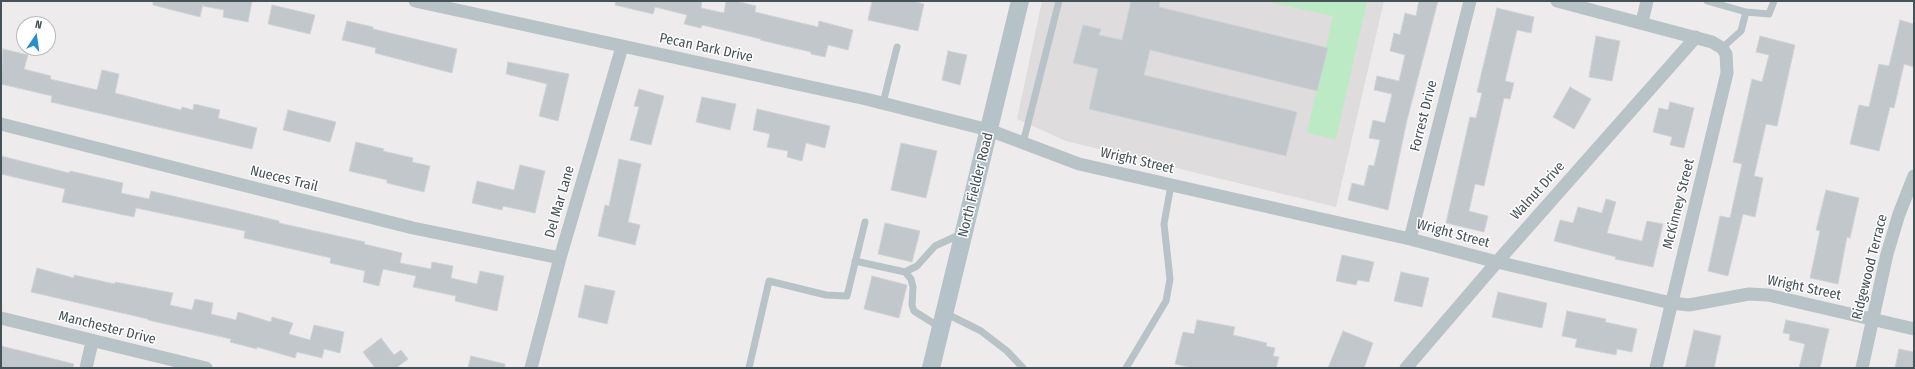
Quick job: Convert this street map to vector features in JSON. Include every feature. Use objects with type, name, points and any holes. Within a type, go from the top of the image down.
[{"type":"main road","name":"North Fielder Road","points":[[931,368],[1020,1]]},
{"type":"street","name":"Pecan Park Drive","points":[[415,1],[883,103],[989,130]]},
{"type":"street","name":"Forrest Drive","points":[[1410,239],[1470,1]]},
{"type":"street","points":[[1557,1],[1696,37],[1712,42],[1722,48]]},
{"type":"street","points":[[1642,22],[1647,1]]},
{"type":"street","name":"Walnut Drive","points":[[1406,368],[1497,262],[1696,37]]},
{"type":"street","name":"Del Mar Lane","points":[[531,368],[560,258],[622,47]]},
{"type":"street","name":"McKinney Street","points":[[1656,368],[1727,73],[1726,54],[1722,48]]},
{"type":"street","name":"Nueces Trail","points":[[1,124],[413,228],[560,258]]},
{"type":"street","name":"Wright Street","points":[[989,130],[1079,164],[1410,239],[1497,262],[1671,302],[1689,305],[1749,294],[1768,295],[1914,329]]},
{"type":"street","name":"Ridgewood Terrace","points":[[1862,368],[1887,254],[1899,214],[1914,176]]},
{"type":"street","name":"Manchester Drive","points":[[1,318],[92,342],[206,368]]},
{"type":"street","points":[[86,368],[92,342]]},
{"type":"lane","points":[[1023,143],[1059,1]]},
{"type":"lane","points":[[1707,1],[1746,12],[1769,14],[1774,1]]},
{"type":"lane","points":[[1722,48],[1742,31],[1746,12]]},
{"type":"lane","points":[[883,103],[897,47]]},
{"type":"lane","points":[[1126,368],[1166,301],[1169,274],[1164,224],[1171,185]]},
{"type":"lane","points":[[749,368],[769,281],[826,295],[847,296],[865,222]]},
{"type":"lane","points":[[905,272],[917,266],[935,246],[964,232]]},
{"type":"lane","points":[[855,261],[905,272],[911,279],[913,287],[912,305],[914,311],[943,321],[981,331],[1007,351],[1022,368]]},
{"type":"shaded area","points":[[1042,1],[1384,1],[1336,207],[1066,141],[1017,119]]},
{"type":"green space","points":[[1265,1],[1367,1],[1336,139],[1307,133],[1333,16]]},
{"type":"building","points":[[153,1],[252,1],[248,22],[223,17],[224,10],[203,6],[203,4],[200,17],[153,5]]},
{"type":"building","points":[[616,1],[702,1],[701,8],[724,13],[726,1],[736,1],[756,6],[755,12],[818,27],[819,21],[853,30],[848,50],[828,45],[825,57],[811,54],[811,52],[702,25],[701,28],[684,24],[687,15],[655,7],[653,14],[615,5]]},
{"type":"building","points":[[872,1],[913,1],[924,4],[918,31],[868,20]]},
{"type":"building","points":[[1131,1],[1160,1],[1159,7],[1328,48],[1317,91],[1150,50],[1144,75],[1297,112],[1286,156],[1089,109],[1098,69],[1073,63],[1083,25],[1101,29],[1099,35],[1122,40]]},
{"type":"building","points":[[1419,1],[1438,1],[1407,120],[1388,210],[1348,200],[1352,183],[1364,186],[1369,165],[1374,166],[1380,140],[1369,138],[1373,120],[1385,123],[1392,94],[1374,90],[1377,76],[1399,81],[1405,55],[1390,51],[1394,33],[1400,35],[1405,13],[1416,16]]},
{"type":"building","points":[[272,5],[315,15],[310,34],[268,24]]},
{"type":"building","points":[[1497,8],[1534,17],[1531,33],[1517,30],[1505,81],[1514,83],[1510,99],[1504,98],[1484,186],[1475,184],[1469,211],[1488,216],[1484,232],[1446,223],[1470,117],[1476,118],[1482,93],[1477,92]]},
{"type":"building","points":[[1900,20],[1914,24],[1914,67],[1904,64],[1894,108],[1890,107],[1879,151],[1850,144],[1859,105],[1869,107],[1879,64],[1889,66]]},
{"type":"building","points":[[347,21],[373,27],[373,29],[457,49],[452,73],[375,53],[376,48],[342,40]]},
{"type":"building","points":[[1596,36],[1620,41],[1612,81],[1589,77]]},
{"type":"building","points":[[1760,36],[1795,45],[1777,126],[1766,124],[1754,176],[1763,178],[1755,217],[1743,214],[1728,276],[1708,271],[1720,216],[1730,218],[1742,164],[1733,162],[1752,79],[1762,82],[1769,55],[1756,52]]},
{"type":"building","points":[[3,49],[16,52],[16,56],[28,56],[24,69],[51,76],[50,79],[97,90],[102,70],[119,74],[115,93],[181,110],[182,107],[193,110],[194,104],[220,110],[218,118],[257,128],[252,149],[51,102],[52,96],[1,84]]},
{"type":"building","points":[[948,51],[967,55],[960,85],[942,80]]},
{"type":"building","points":[[508,62],[569,74],[558,121],[539,116],[547,84],[506,74]]},
{"type":"building","points":[[1570,87],[1591,99],[1574,129],[1553,117]]},
{"type":"building","points":[[639,89],[664,96],[651,145],[630,140],[639,107],[634,106]]},
{"type":"building","points":[[702,97],[736,104],[730,130],[696,122]]},
{"type":"building","points":[[1670,102],[1694,108],[1684,148],[1670,145],[1672,137],[1653,132],[1659,108],[1668,110]]},
{"type":"building","points":[[757,109],[830,126],[825,148],[806,143],[802,161],[787,157],[788,151],[767,147],[770,134],[753,130]]},
{"type":"building","points":[[288,110],[336,122],[330,142],[283,130]]},
{"type":"building","points":[[356,142],[384,149],[383,151],[413,158],[412,162],[430,166],[424,192],[387,183],[387,180],[349,171]]},
{"type":"building","points":[[901,143],[937,151],[926,198],[891,190]]},
{"type":"building","points":[[1,156],[69,173],[70,171],[123,183],[121,193],[149,199],[151,191],[279,221],[279,223],[365,242],[364,244],[402,253],[400,263],[431,269],[432,262],[453,266],[451,278],[477,284],[480,271],[504,276],[497,311],[455,301],[456,296],[413,287],[416,276],[383,269],[379,286],[363,282],[365,271],[330,263],[331,258],[244,238],[245,231],[136,208],[134,217],[62,202],[65,189],[1,174]]},
{"type":"building","points":[[619,159],[641,164],[628,222],[640,225],[635,245],[598,236],[605,205],[609,206]]},
{"type":"building","points":[[520,165],[545,171],[535,213],[503,206],[502,210],[472,203],[477,181],[514,190]]},
{"type":"building","points":[[1826,190],[1859,198],[1850,238],[1847,237],[1838,284],[1810,278],[1820,231],[1816,230]]},
{"type":"building","points":[[1606,199],[1616,202],[1607,233],[1642,241],[1647,221],[1663,224],[1653,267],[1615,259],[1616,257],[1554,241],[1560,220],[1573,223],[1578,207],[1602,213]]},
{"type":"building","points":[[885,223],[920,231],[912,262],[878,254]]},
{"type":"building","points":[[1342,255],[1374,262],[1369,282],[1358,280],[1356,285],[1336,281]]},
{"type":"building","points":[[37,268],[74,278],[74,275],[115,284],[115,282],[173,293],[170,305],[192,310],[195,299],[213,303],[211,314],[236,320],[238,312],[271,322],[272,317],[293,323],[289,334],[310,340],[314,325],[344,332],[340,353],[324,349],[322,358],[297,352],[295,358],[257,347],[257,349],[230,342],[231,339],[31,292]]},
{"type":"building","points":[[1401,272],[1429,278],[1422,307],[1394,301]]},
{"type":"building","points":[[872,276],[907,285],[899,318],[864,309]]},
{"type":"building","points":[[585,285],[615,291],[607,324],[578,317]]},
{"type":"building","points":[[1498,292],[1547,303],[1542,328],[1492,317]]},
{"type":"building","points":[[1567,311],[1606,319],[1605,322],[1637,329],[1632,352],[1617,349],[1616,355],[1575,347],[1577,339],[1562,336]]},
{"type":"building","points":[[1197,320],[1235,327],[1233,335],[1267,343],[1266,346],[1275,348],[1273,356],[1279,357],[1276,368],[1192,368],[1175,364],[1183,332],[1194,334]]},
{"type":"building","points":[[1786,320],[1829,329],[1820,368],[1799,368],[1805,344],[1789,340],[1790,334],[1783,333]]},
{"type":"building","points":[[1694,330],[1721,336],[1714,368],[1685,368]]},
{"type":"building","points":[[1343,331],[1373,343],[1364,368],[1328,368]]},
{"type":"building","points":[[381,338],[394,355],[401,350],[408,359],[396,368],[375,368],[363,352]]},
{"type":"building","points":[[1,346],[74,364],[73,368],[1,368]]},
{"type":"building","points":[[1899,349],[1914,352],[1914,368],[1895,368]]},
{"type":"building","points":[[471,356],[505,364],[505,368],[468,368]]}]
